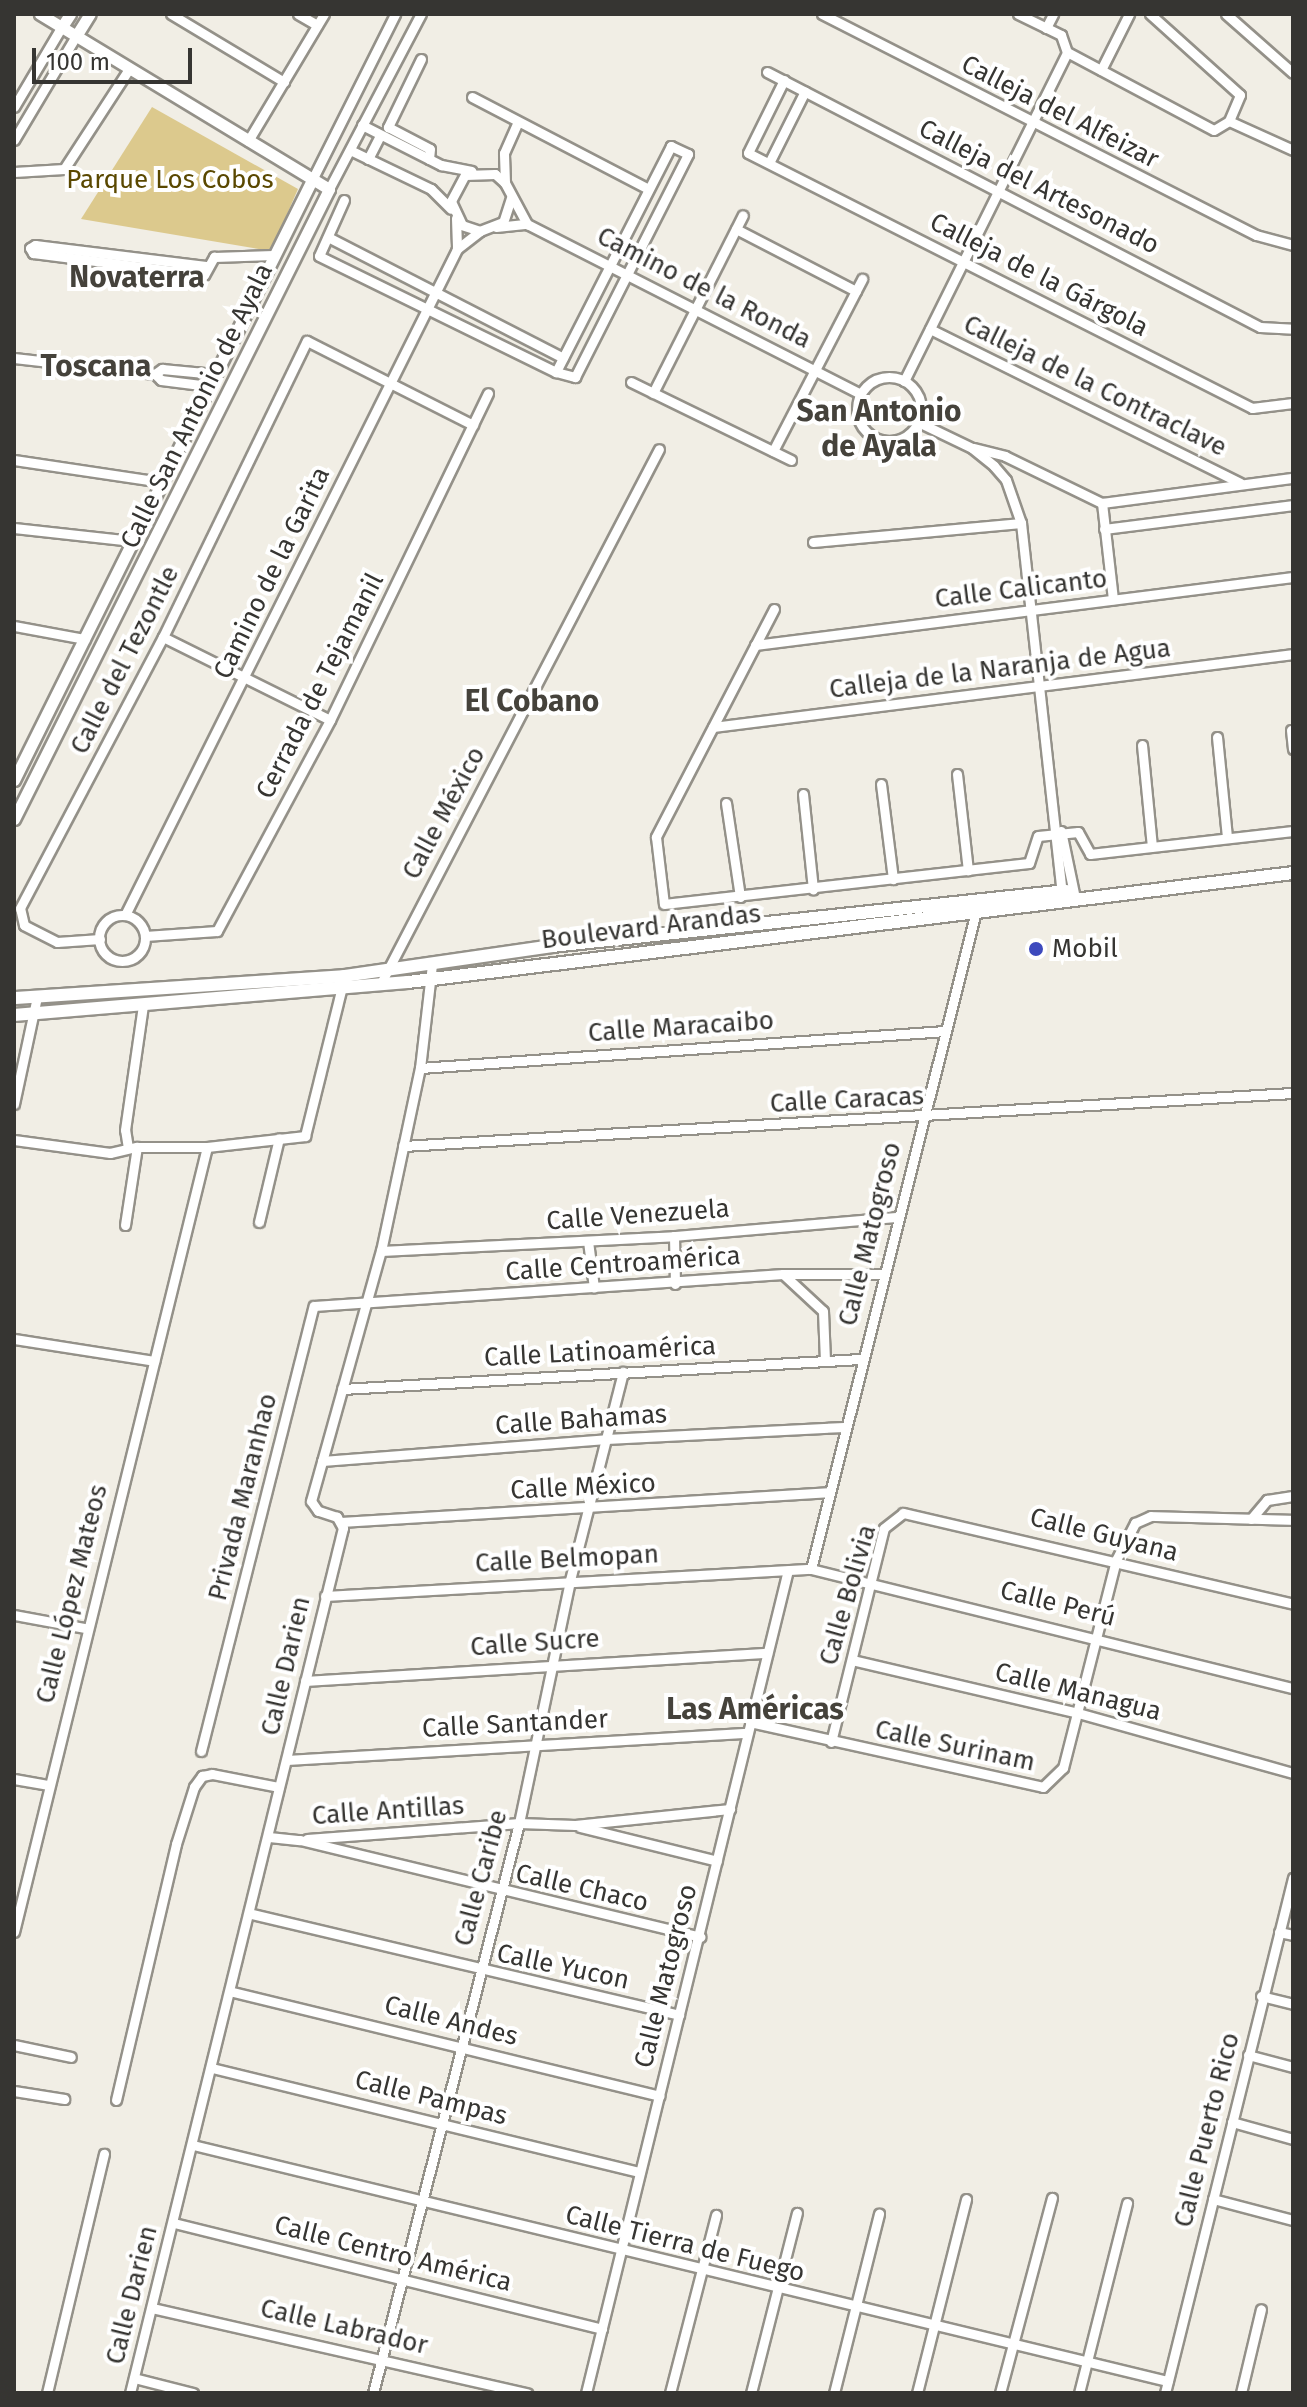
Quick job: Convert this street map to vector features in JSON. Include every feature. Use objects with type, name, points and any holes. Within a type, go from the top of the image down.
[{"type":"main road","name":"Boulevard Arandas","points":[[14,1015],[143,1005],[343,982],[387,971],[432,972],[562,960],[976,911],[1068,895],[1293,866]]},
{"type":"main road","name":"Boulevard Arandas","points":[[14,998],[343,982],[380,985],[552,946],[1293,873]]},
{"type":"street","points":[[40,14],[329,189]]},
{"type":"street","points":[[14,107],[70,14]]},
{"type":"street","points":[[14,140],[90,14]]},
{"type":"street","points":[[171,14],[284,82]]},
{"type":"street","points":[[298,14],[317,25]]},
{"type":"street","points":[[248,141],[324,14]]},
{"type":"street","points":[[14,780],[395,14]]},
{"type":"street","name":"Calle San Antonio de Ayala","points":[[14,819],[329,189],[420,14]]},
{"type":"street","points":[[1018,14],[1061,35],[1067,52],[1214,130],[1229,121],[1240,95],[1150,14]]},
{"type":"street","points":[[1046,28],[1053,14]]},
{"type":"street","points":[[1101,70],[1129,14]]},
{"type":"street","points":[[1226,14],[1293,73]]},
{"type":"street","name":"Calleja del Alfeizar","points":[[826,15],[1032,123],[1280,244],[1293,245]]},
{"type":"street","points":[[904,381],[1067,52]]},
{"type":"street","points":[[421,59],[388,127],[430,149],[429,159]]},
{"type":"street","points":[[14,172],[64,169],[129,69]]},
{"type":"street","name":"Calleja del Artesonado","points":[[767,72],[1260,327],[1293,329]]},
{"type":"street","name":"Calleja de la Gárgola","points":[[784,80],[748,153],[1252,408],[1293,403]]},
{"type":"street","points":[[769,163],[805,91]]},
{"type":"street","points":[[472,97],[649,189]]},
{"type":"street","points":[[1229,121],[1293,150]]},
{"type":"street","points":[[350,150],[431,189],[454,215],[480,231],[527,224],[505,183],[504,153],[518,122]]},
{"type":"street","points":[[362,125],[429,159],[478,171],[505,183]]},
{"type":"street","points":[[368,159],[380,135]]},
{"type":"street","points":[[344,200],[319,256],[556,372],[575,377],[688,154],[671,146],[556,372]]},
{"type":"street","points":[[454,215],[458,182],[504,153]]},
{"type":"street","points":[[496,227],[508,215],[511,198]]},
{"type":"street","name":"Camino de la Garita","points":[[454,215],[457,249]]},
{"type":"street","points":[[653,393],[743,215]]},
{"type":"street","name":"Camino de la Ronda","points":[[527,224],[860,394]]},
{"type":"street","points":[[736,229],[856,291]]},
{"type":"street","name":"Camino de la Garita","points":[[125,915],[246,678],[457,249],[480,231]]},
{"type":"street","points":[[328,237],[563,358]]},
{"type":"street","points":[[103,258],[35,245],[30,248],[33,253],[152,264],[204,275],[206,266],[214,257],[273,255]]},
{"type":"street","points":[[773,451],[862,279]]},
{"type":"street","name":"Calleja de la Contraclave","points":[[930,329],[1240,483]]},
{"type":"street","name":"Calle del Tezontle","points":[[100,939],[57,942],[24,925],[20,908],[163,637],[307,341],[391,383]]},
{"type":"street","points":[[227,349],[244,359]]},
{"type":"street","points":[[14,358],[155,374],[161,380],[209,386]]},
{"type":"street","points":[[155,374],[162,369],[215,374]]},
{"type":"street","points":[[880,379],[904,381],[921,407],[918,422],[900,440],[875,439],[858,420],[860,394],[880,379]]},
{"type":"street","points":[[631,382],[791,460]]},
{"type":"street","points":[[391,383],[473,425]]},
{"type":"street","name":"Cerrada de Tejamanil","points":[[145,936],[217,931],[330,720],[488,393]]},
{"type":"street","points":[[918,422],[972,448],[1005,456],[1102,503],[1293,478]]},
{"type":"street","points":[[972,448],[1006,480],[1021,523],[1055,821],[1068,895]]},
{"type":"street","name":"Calle México","points":[[380,985],[659,449]]},
{"type":"street","points":[[14,460],[162,482]]},
{"type":"street","points":[[1102,503],[1113,599]]},
{"type":"street","points":[[1104,529],[1293,505]]},
{"type":"street","points":[[813,542],[1021,523]]},
{"type":"street","points":[[14,528],[132,541]]},
{"type":"street","name":"Calle Calicanto","points":[[755,645],[1293,577]]},
{"type":"street","points":[[111,584],[128,593]]},
{"type":"street","points":[[774,609],[656,837],[664,904],[1029,863],[1035,839],[1058,834],[1081,835],[1084,850],[1090,854],[1293,831]]},
{"type":"street","points":[[14,626],[85,639]]},
{"type":"street","points":[[163,637],[330,720]]},
{"type":"street","name":"Calleja de la Naranja de Agua","points":[[713,727],[1293,654]]},
{"type":"street","points":[[65,678],[80,687]]},
{"type":"street","points":[[1291,730],[1293,749]]},
{"type":"street","points":[[1217,737],[1227,838]]},
{"type":"street","points":[[1142,745],[1152,847]]},
{"type":"street","points":[[957,774],[968,870]]},
{"type":"street","points":[[881,784],[893,879]]},
{"type":"street","points":[[803,794],[813,889]]},
{"type":"street","points":[[726,803],[740,897]]},
{"type":"street","name":"Calle Matogroso","points":[[811,1569],[827,1492],[976,911]]},
{"type":"street","points":[[125,915],[140,923],[145,936],[140,953],[127,961],[105,954],[100,939],[107,921],[125,915]]},
{"type":"street","points":[[552,946],[562,960]]},
{"type":"street","points":[[341,1522],[318,1511],[311,1501],[381,1251],[420,1068],[432,972]]},
{"type":"street","points":[[14,1140],[110,1153],[133,1147],[207,1147],[307,1135],[343,982]]},
{"type":"street","points":[[14,1104],[37,997]]},
{"type":"street","points":[[125,1225],[133,1147],[125,1130],[143,1005]]},
{"type":"street","name":"Calle Maracaibo","points":[[420,1068],[945,1031]]},
{"type":"street","name":"Calle Caracas","points":[[403,1146],[921,1119],[1293,1093]]},
{"type":"street","points":[[259,1222],[279,1138]]},
{"type":"street","name":"Calle López Mateos","points":[[14,1932],[85,1628],[207,1147]]},
{"type":"street","name":"Calle Venezuela","points":[[381,1251],[674,1236],[897,1217]]},
{"type":"street","points":[[674,1236],[675,1284]]},
{"type":"street","points":[[588,1241],[594,1288]]},
{"type":"street","points":[[783,1274],[823,1311],[825,1361]]},
{"type":"street","name":"Calle Centroamérica","points":[[367,1306],[783,1274],[883,1274]]},
{"type":"street","name":"Privada Maranhao","points":[[201,1751],[314,1306],[367,1306]]},
{"type":"street","points":[[14,1339],[154,1361]]},
{"type":"street","name":"Calle Latinoamérica","points":[[342,1389],[861,1359]]},
{"type":"street","name":"Calle Caribe","points":[[373,2393],[439,2122],[519,1823],[556,1663],[570,1580],[623,1372]]},
{"type":"street","name":"Calle Bahamas","points":[[322,1461],[606,1439],[844,1427]]},
{"type":"street","name":"Calle México","points":[[341,1522],[587,1510],[827,1492]]},
{"type":"street","points":[[1251,1519],[1267,1500],[1293,1496]]},
{"type":"street","name":"Calle Guyana","points":[[903,1513],[1116,1560],[1293,1604]]},
{"type":"street","name":"Calle Bolivia","points":[[831,1742],[884,1528],[903,1513]]},
{"type":"street","points":[[1078,1713],[1116,1560],[1142,1516],[1293,1520]]},
{"type":"street","name":"Calle Darien","points":[[130,2393],[252,1914],[341,1522]]},
{"type":"street","name":"Calle Belmopan","points":[[325,1596],[811,1569]]},
{"type":"street","name":"Calle Perú","points":[[811,1569],[870,1580],[1293,1688]]},
{"type":"street","name":"Calle Matogroso","points":[[586,2393],[788,1570]]},
{"type":"street","points":[[14,1615],[85,1628]]},
{"type":"street","name":"Calle Sucre","points":[[305,1681],[556,1663],[767,1653]]},
{"type":"street","name":"Calle Managua","points":[[852,1660],[1078,1713],[1293,1773]]},
{"type":"street","name":"Calle Surinam","points":[[750,1722],[1043,1787],[1055,1780],[1078,1713]]},
{"type":"street","name":"Calle Santander","points":[[287,1760],[747,1733]]},
{"type":"street","points":[[116,2100],[176,1844],[194,1787],[202,1776],[212,1774],[279,1787]]},
{"type":"street","points":[[14,1779],[47,1785]]},
{"type":"street","name":"Calle Antillas","points":[[300,1840],[519,1823],[575,1825],[730,1809]]},
{"type":"street","name":"Calle Antillas","points":[[575,1825],[717,1861]]},
{"type":"street","name":"Calle Chaco","points":[[269,1837],[300,1840],[499,1891],[700,1937]]},
{"type":"street","name":"Calle Puerto Rico","points":[[1165,2393],[1261,1996],[1293,1878]]},
{"type":"street","points":[[14,1888],[25,1890]]},
{"type":"street","name":"Calle Yucon","points":[[252,1914],[478,1972],[679,2015]]},
{"type":"street","points":[[1279,1932],[1293,1935]]},
{"type":"street","name":"Calle Andes","points":[[233,1992],[659,2096]]},
{"type":"street","points":[[1261,1996],[1293,2004]]},
{"type":"street","points":[[14,2045],[71,2057]]},
{"type":"street","points":[[1248,2055],[1293,2067]]},
{"type":"street","name":"Calle Pampas","points":[[212,2068],[638,2172]]},
{"type":"street","points":[[14,2091],[64,2099]]},
{"type":"street","points":[[1232,2122],[1293,2139]]},
{"type":"street","name":"Calle Tierra de Fuego","points":[[193,2145],[620,2252],[1168,2381]]},
{"type":"street","points":[[47,2393],[104,2154]]},
{"type":"street","points":[[1000,2393],[1052,2198]]},
{"type":"street","points":[[917,2393],[966,2199]]},
{"type":"street","points":[[1213,2199],[1293,2220]]},
{"type":"street","points":[[1079,2393],[1127,2203]]},
{"type":"street","points":[[751,2393],[797,2213]]},
{"type":"street","points":[[834,2393],[879,2214]]},
{"type":"street","points":[[670,2393],[716,2215]]},
{"type":"street","name":"Calle Centro América","points":[[174,2223],[602,2329]]},
{"type":"street","name":"Calle Labrador","points":[[152,2308],[382,2357],[527,2393]]},
{"type":"street","points":[[1241,2393],[1261,2309]]},
{"type":"street","points":[[134,2378],[193,2393]]},
{"type":"green space","name":"Parque Los Cobos","points":[[152,107],[298,189],[271,251],[81,219]]},
{"type":"place","name":"Mobil","points":[[1036,949]]},
{"type":"district","name":"Novaterra","points":[[137,277]]},
{"type":"district","name":"Toscana","points":[[96,366]]},
{"type":"district","name":"San Antonio de Ayala","points":[[879,428]]},
{"type":"district","name":"El Cobano","points":[[532,701]]},
{"type":"district","name":"Las Américas","points":[[755,1709]]}]
